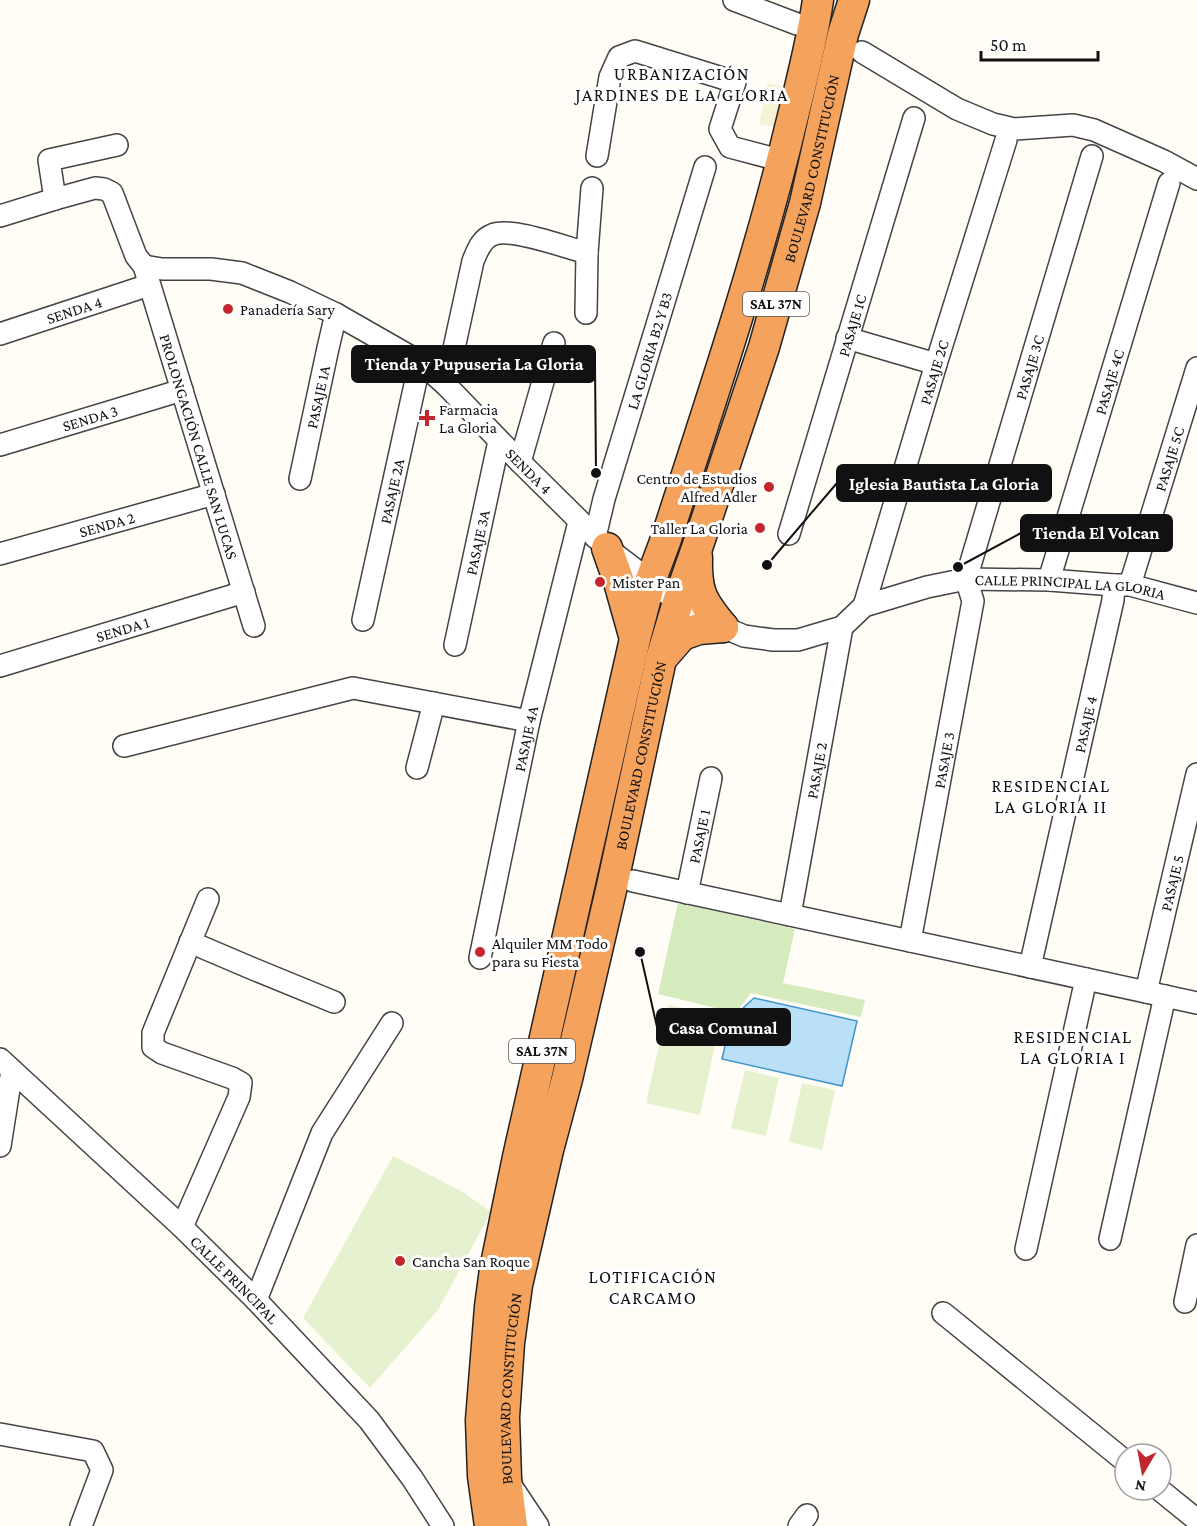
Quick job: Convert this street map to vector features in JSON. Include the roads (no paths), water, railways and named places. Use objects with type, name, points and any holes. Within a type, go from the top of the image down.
[{"type":"highway","name":"BOULEVARD CONSTITUCIÓN","points":[[490,1526],[483,1476],[481,1420],[495,1269],[520,1145],[635,639],[650,582],[755,262],[783,161],[813,33],[818,0]]},
{"type":"highway","name":"BOULEVARD CONSTITUCIÓN","points":[[512,1526],[504,1417],[510,1332],[517,1285],[612,886],[661,659],[764,347],[802,214],[843,34],[854,0]]},
{"type":"highway","points":[[606,546],[632,556],[651,551],[666,539]]},
{"type":"highway","points":[[606,546],[620,582],[635,639]]},
{"type":"highway","points":[[698,548],[696,579],[708,610],[723,627]]},
{"type":"highway","points":[[661,659],[682,635],[699,629],[723,627]]},
{"type":"street","points":[[734,0],[797,24]]},
{"type":"street","points":[[597,156],[610,77],[619,57],[635,51],[735,82],[720,129],[729,147],[783,161]]},
{"type":"street","points":[[862,52],[957,109],[993,124],[1014,129],[1073,125],[1094,130],[1164,161],[1197,179]]},
{"type":"street","name":"PASAJE 1C","points":[[789,534],[914,118]]},
{"type":"street","name":"PASAJE 2C","points":[[864,606],[1006,140]]},
{"type":"street","points":[[55,199],[49,160],[117,145]]},
{"type":"street","name":"PASAJE 3C","points":[[966,579],[1092,156]]},
{"type":"street","name":"LA GLORIA B2 Y B3","points":[[606,546],[604,499],[705,167]]},
{"type":"street","name":"PASAJE 4C","points":[[1049,580],[1169,183]]},
{"type":"street","name":"PROLONGACIÓN CALLE SAN LUCAS","points":[[0,216],[95,188],[112,193],[136,256],[147,276],[254,626]]},
{"type":"street","points":[[586,313],[587,253],[592,188]]},
{"type":"street","points":[[446,385],[473,261],[481,244],[491,235],[505,232],[587,253]]},
{"type":"street","name":"SENDA 4","points":[[0,334],[162,269],[211,269],[242,273],[336,314],[420,362],[446,385],[579,522],[650,582],[678,602]]},
{"type":"street","name":"PASAJE 1A","points":[[300,479],[336,314]]},
{"type":"street","points":[[847,338],[936,364]]},
{"type":"street","points":[[520,462],[554,343]]},
{"type":"street","name":"PASAJE 2A","points":[[363,620],[420,362]]},
{"type":"street","name":"PASAJE 5C","points":[[1122,585],[1197,368]]},
{"type":"street","name":"SENDA 3","points":[[0,445],[182,390]]},
{"type":"street","name":"PASAJE 3A","points":[[455,645],[500,441]]},
{"type":"street","name":"SENDA 2","points":[[0,555],[214,494]]},
{"type":"street","name":"PASAJE 4A","points":[[480,958],[529,722],[579,522]]},
{"type":"street","name":"CALLE PRINCIPAL LA GLORIA","points":[[678,602],[744,636],[773,640],[798,640],[842,627],[864,606],[927,587],[966,579],[1049,580],[1122,585],[1197,603]]},
{"type":"street","name":"PASAJE 3","points":[[910,941],[973,601],[966,579]]},
{"type":"street","name":"PASAJE 4","points":[[1030,967],[1110,611],[1122,585]]},
{"type":"street","name":"SENDA 1","points":[[0,666],[244,592]]},
{"type":"street","name":"PASAJE 2","points":[[790,915],[842,627]]},
{"type":"street","points":[[124,746],[353,688],[529,722]]},
{"type":"street","points":[[417,768],[434,703]]},
{"type":"street","name":"PASAJE 5","points":[[1110,1239],[1197,774]]},
{"type":"street","name":"PASAJE 1","points":[[687,893],[711,778]]},
{"type":"street","points":[[633,881],[1197,1003]]},
{"type":"street","points":[[182,1227],[239,1097],[241,1083],[162,1053],[153,1047],[153,1033],[208,900]]},
{"type":"street","points":[[190,942],[334,1002]]},
{"type":"street","points":[[1026,1249],[1086,979]]},
{"type":"street","points":[[256,1300],[322,1133],[392,1023]]},
{"type":"street","points":[[0,1146],[6,1064]]},
{"type":"street","name":"CALLE PRINCIPAL","points":[[6,1064],[182,1227],[256,1300],[369,1420],[412,1478],[443,1526]]},
{"type":"street","points":[[1185,1302],[1197,1245]]},
{"type":"street","points":[[943,1313],[1113,1451]]},
{"type":"street","points":[[0,1434],[93,1452],[102,1470],[81,1526]]},
{"type":"street","points":[[507,1479],[538,1526]]},
{"type":"street","points":[[1173,1501],[1197,1520]]},
{"type":"water","points":[[754,998],[857,1021],[842,1086],[722,1059],[731,1019]]},
{"type":"place","name":"Panadería Sary","points":[[228,309]]},
{"type":"place","name":"Farmacia La Gloria","points":[[427,418]]},
{"type":"place","name":"Tienda y Pupuseria La Gloria","points":[[596,473]]},
{"type":"place","name":"Centro de Estudios Alfred Adler","points":[[769,487]]},
{"type":"place","name":"Taller La Gloria","points":[[760,528]]},
{"type":"place","name":"Iglesia Bautista La Gloria","points":[[767,565]]},
{"type":"place","name":"Tienda El Volcan","points":[[958,567]]},
{"type":"place","name":"Mister Pan","points":[[600,582]]},
{"type":"place","name":"Alquiler MM Todo para su Fiesta","points":[[480,952]]},
{"type":"place","name":"Casa Comunal","points":[[640,952]]},
{"type":"place","name":"Cancha San Roque","points":[[400,1261]]},
{"type":"district","name":"URBANIZACIÓN JARDINES DE LA GLORIA","points":[[682,84]]},
{"type":"district","name":"RESIDENCIAL LA GLORIA II","points":[[1051,796]]},
{"type":"district","name":"RESIDENCIAL LA GLORIA I","points":[[1073,1047]]},
{"type":"district","name":"LOTIFICACIÓN CARCAMO","points":[[653,1287]]}]
